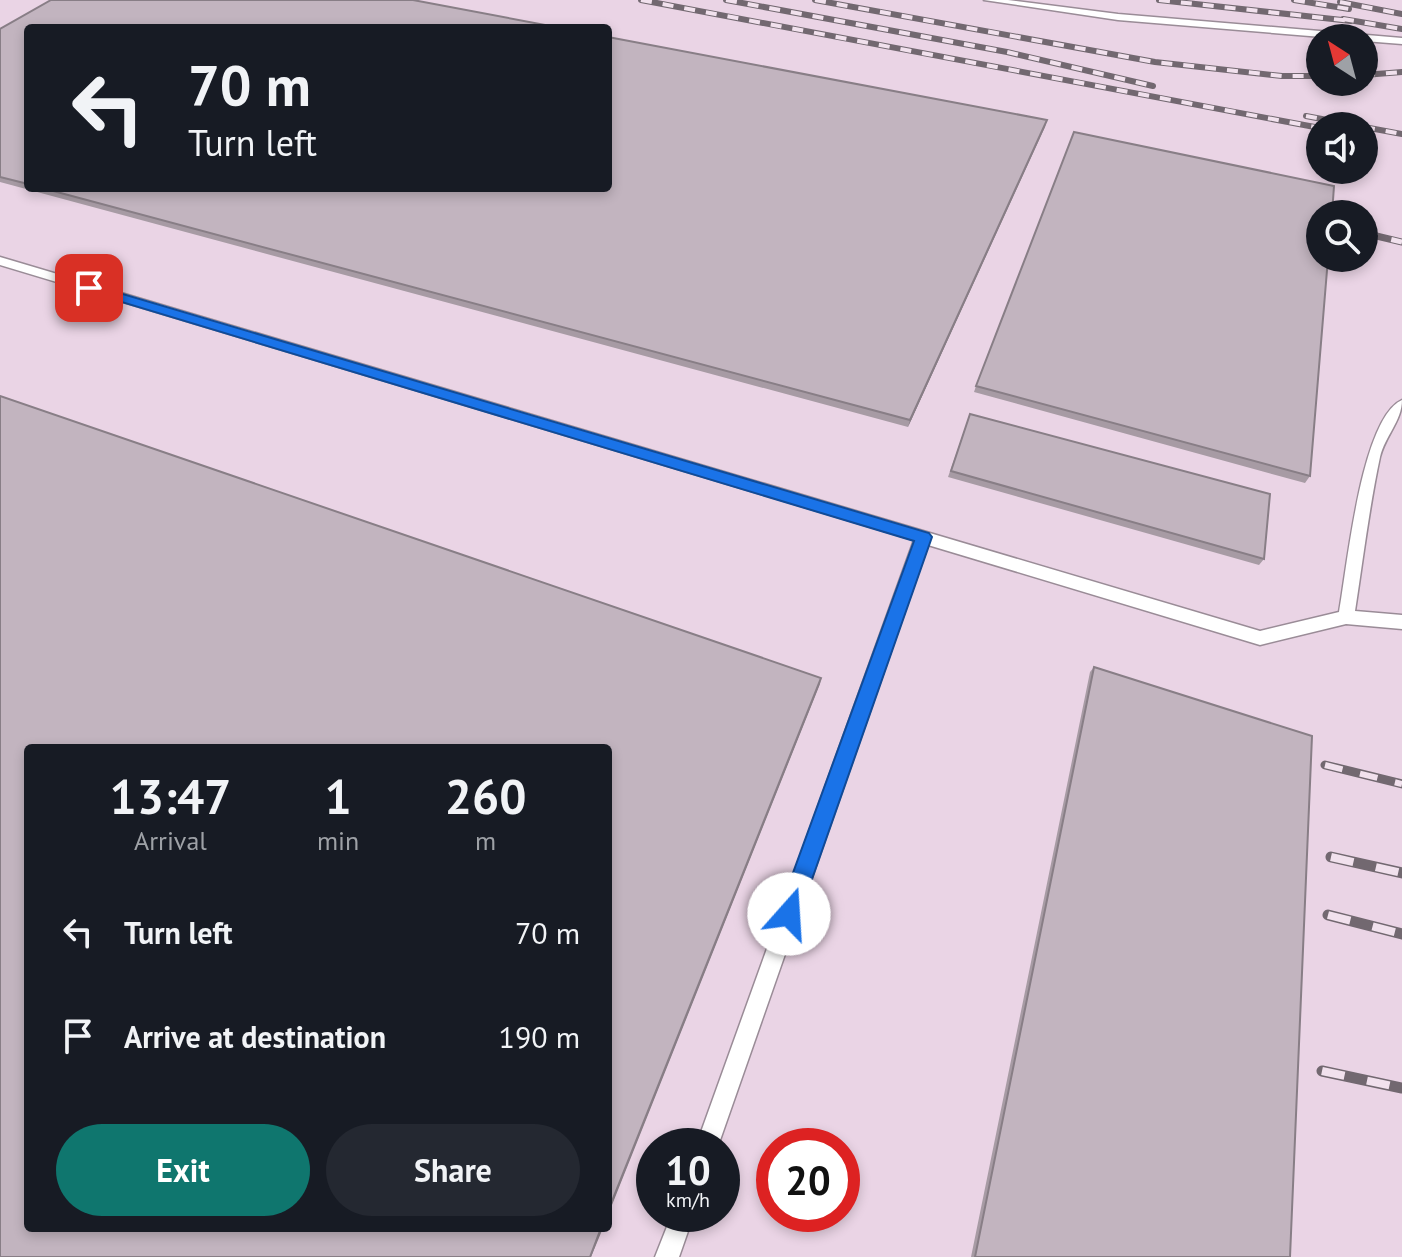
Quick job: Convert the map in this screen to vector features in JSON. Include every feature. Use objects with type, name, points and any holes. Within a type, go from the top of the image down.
[{"type":"lane","points":[[988,0],[1118,17],[1402,41]]},
{"type":"lane","points":[[0,261],[1260,638],[1346,617],[1402,622]]},
{"type":"lane","points":[[1346,617],[1374,454],[1387,423],[1402,405]]},
{"type":"lane","points":[[713,1128],[923,537]]},
{"type":"lane","points":[[667,1257],[676,1232]]},
{"type":"shaded area","points":[[0,0],[1402,0],[1402,1257],[0,1257]]},
{"type":"building","points":[[51,0],[413,0],[540,24],[24,24],[24,183],[0,177],[0,29]]},
{"type":"building","points":[[612,38],[1047,120],[910,420],[57,192],[612,192]]},
{"type":"building","points":[[1074,132],[1306,180],[1306,184],[1334,186],[1333,200],[1306,200],[1306,272],[1327,272],[1310,476],[976,386]]},
{"type":"building","points":[[0,396],[821,678],[641,1128],[636,1128],[636,1141],[612,1201],[612,744],[24,744],[24,1232],[599,1232],[590,1257],[0,1257]]},
{"type":"building","points":[[970,414],[1270,494],[1264,559],[951,471]]},
{"type":"building","points":[[1094,667],[1312,736],[1290,1257],[975,1257]]},
{"type":"railway","points":[[641,0],[1306,125]]},
{"type":"railway","points":[[726,0],[1007,52],[1153,86]]},
{"type":"railway","points":[[815,0],[1155,62],[1306,76]]},
{"type":"railway","points":[[1159,0],[1351,21]]},
{"type":"railway","points":[[1294,0],[1349,9]]},
{"type":"railway","points":[[1340,2],[1402,14]]},
{"type":"railway","points":[[1343,19],[1402,29]]},
{"type":"railway","points":[[1378,74],[1402,72]]},
{"type":"railway","points":[[1378,130],[1402,134]]},
{"type":"railway","points":[[1378,236],[1402,242]]},
{"type":"railway","points":[[1325,765],[1402,784]]},
{"type":"railway","points":[[1331,857],[1402,873]]},
{"type":"railway","points":[[1328,915],[1402,934]]},
{"type":"railway","points":[[1322,1071],[1402,1088]]},
{"type":"route","points":[[89,288],[923,537],[789,914]]}]
